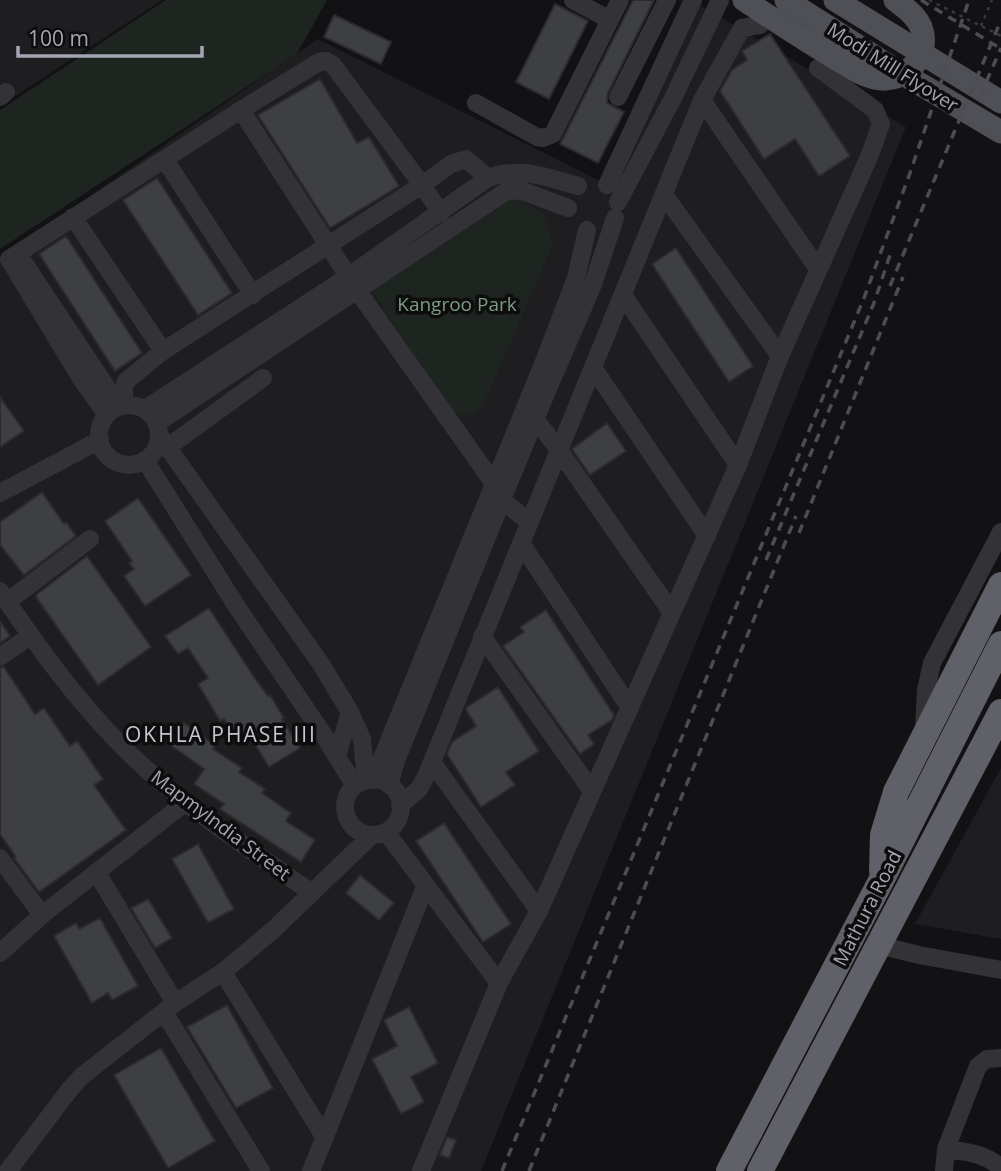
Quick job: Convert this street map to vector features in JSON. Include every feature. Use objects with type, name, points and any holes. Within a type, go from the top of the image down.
[{"type":"highway","points":[[883,879],[883,835],[896,792],[1001,585]]},
{"type":"highway","name":"Mathura Road","points":[[729,1171],[883,879],[1001,644]]},
{"type":"highway","name":"Mathura Road","points":[[760,1171],[1001,712]]},
{"type":"main road","points":[[744,0],[809,43],[869,77],[884,80],[898,77],[911,69],[920,57],[923,42],[921,27],[914,14],[895,0]]},
{"type":"main road","name":"Modi Mill Flyover","points":[[786,0],[1001,132]]},
{"type":"main road","name":"Modi Mill Flyover","points":[[835,0],[1001,103]]},
{"type":"street","points":[[573,0],[610,20]]},
{"type":"street","points":[[476,103],[537,137],[553,134],[620,0]]},
{"type":"street","points":[[618,97],[667,0]]},
{"type":"street","points":[[617,210],[607,185],[693,0]]},
{"type":"street","points":[[499,983],[425,887],[379,833],[358,830],[348,819],[345,804],[347,796],[371,783],[395,722],[582,311],[617,210],[720,0]]},
{"type":"street","points":[[400,805],[424,782],[699,107],[742,28],[760,25]]},
{"type":"street","points":[[117,409],[82,380],[14,258],[73,217],[319,62],[326,61],[333,65],[440,213]]},
{"type":"street","points":[[421,1171],[499,983],[539,911],[738,465],[780,356],[869,157],[881,124],[875,110],[818,68]]},
{"type":"street","points":[[673,98],[699,107],[818,269]]},
{"type":"street","points":[[241,110],[353,283],[498,493],[529,522]]},
{"type":"street","points":[[488,178],[466,159],[451,164],[329,246],[163,351],[126,381],[117,409],[101,426],[100,440],[105,452],[119,463],[128,465],[145,460],[155,450],[157,429],[488,178],[512,172],[547,177],[578,186],[593,181],[607,185]]},
{"type":"street","points":[[165,160],[253,295]]},
{"type":"street","points":[[537,195],[547,177]]},
{"type":"street","points":[[578,186],[569,198],[568,208],[573,221],[587,230],[604,228],[617,210]]},
{"type":"street","points":[[353,283],[505,192],[520,190],[568,208]]},
{"type":"street","points":[[665,196],[780,356]]},
{"type":"street","points":[[73,217],[163,351]]},
{"type":"street","points":[[498,493],[576,278],[587,230]]},
{"type":"street","points":[[576,278],[592,287]]},
{"type":"street","points":[[623,295],[738,465]]},
{"type":"street","points":[[582,311],[612,324]]},
{"type":"street","points":[[594,369],[706,536]]},
{"type":"street","points":[[157,429],[262,378]]},
{"type":"street","points":[[117,409],[137,405],[157,429],[321,664],[350,712],[362,739],[371,783]]},
{"type":"street","points":[[535,419],[672,613]]},
{"type":"street","points":[[0,472],[5,490],[100,440]]},
{"type":"street","points":[[7,1162],[69,1088],[169,1007],[223,972],[379,833],[397,821],[400,805],[396,793],[371,783],[337,756],[237,607],[145,460]]},
{"type":"street","points":[[924,736],[926,690],[932,663],[1001,532]]},
{"type":"street","points":[[4,596],[90,539]]},
{"type":"street","points":[[521,543],[630,708]]},
{"type":"street","name":"MapmyIndia Street","points":[[4,596],[74,694],[118,742],[186,802],[312,893]]},
{"type":"street","points":[[0,657],[30,636]]},
{"type":"street","points":[[482,636],[592,792]]},
{"type":"street","points":[[337,756],[350,712]]},
{"type":"street","points":[[432,762],[539,911]]},
{"type":"street","points":[[0,953],[42,915],[186,802]]},
{"type":"street","points":[[0,858],[42,915]]},
{"type":"street","points":[[97,873],[261,1171]]},
{"type":"street","points":[[311,1171],[425,887]]},
{"type":"street","points":[[879,945],[1001,970]]},
{"type":"street","points":[[223,972],[326,1138]]},
{"type":"street","points":[[944,1171],[946,1149],[978,1066],[987,1059],[1001,1058]]},
{"type":"street","points":[[946,1149],[980,1154],[993,1160],[1001,1168]]},
{"type":"path","points":[[929,0],[1001,36]]},
{"type":"path","points":[[981,26],[992,0]]},
{"type":"shaded area","points":[[0,0],[162,0],[0,106]]},
{"type":"shaded area","points":[[691,0],[906,127],[481,1171],[0,1171],[0,258],[318,39],[602,182]]},
{"type":"shaded area","points":[[1001,768],[1001,939],[915,924]]},
{"type":"green space","points":[[166,0],[327,0],[297,54],[0,249],[0,110]]},
{"type":"green space","name":"Kangroo Park","points":[[517,197],[543,214],[553,244],[483,406],[468,416],[452,412],[373,293],[378,278],[499,200]]},
{"type":"building","points":[[633,0],[654,0],[608,93],[607,103],[624,112],[598,163],[560,144]]},
{"type":"building","points":[[555,4],[588,21],[549,99],[516,82]]},
{"type":"building","points":[[334,15],[391,42],[381,64],[324,37]]},
{"type":"building","points":[[770,34],[850,156],[819,176],[795,139],[764,159],[720,91],[732,70],[747,60],[742,51]]},
{"type":"building","points":[[320,79],[357,143],[369,137],[399,186],[330,228],[258,115]]},
{"type":"building","points":[[157,178],[232,293],[198,315],[123,200]]},
{"type":"building","points":[[66,236],[142,353],[115,371],[39,254]]},
{"type":"building","points":[[676,248],[753,366],[729,382],[652,264]]},
{"type":"building","points":[[0,397],[24,431],[0,447]]},
{"type":"building","points":[[607,423],[626,451],[590,475],[572,449]]},
{"type":"building","points":[[42,492],[64,524],[66,522],[76,536],[24,575],[0,545],[0,522]]},
{"type":"building","points":[[138,498],[191,575],[145,606],[124,576],[134,569],[129,563],[132,561],[105,521]]},
{"type":"building","points":[[87,556],[151,647],[98,685],[36,597]]},
{"type":"building","points":[[209,608],[254,677],[268,696],[270,695],[300,748],[269,767],[251,738],[240,744],[224,719],[220,721],[198,684],[208,678],[188,648],[178,654],[165,636]]},
{"type":"building","points":[[546,610],[614,715],[612,720],[588,735],[594,744],[580,754],[503,646],[524,632],[520,627]]},
{"type":"building","points":[[0,621],[10,636],[0,643]]},
{"type":"building","points":[[4,667],[35,714],[44,708],[70,746],[77,741],[103,779],[94,785],[126,830],[39,892],[0,834],[0,668]]},
{"type":"building","points":[[498,687],[539,751],[506,772],[515,785],[481,807],[447,754],[452,742],[476,726],[466,710],[467,707]]},
{"type":"building","points":[[184,723],[215,745],[213,749],[242,768],[239,772],[265,789],[262,793],[291,813],[286,821],[315,840],[301,862],[220,809],[224,804],[194,784],[204,769],[169,744]]},
{"type":"building","points":[[444,823],[511,924],[483,942],[416,841]]},
{"type":"building","points":[[198,844],[234,909],[208,923],[172,859]]},
{"type":"building","points":[[360,875],[394,903],[379,920],[346,893]]},
{"type":"building","points":[[148,899],[172,938],[155,948],[131,908]]},
{"type":"building","points":[[100,918],[138,986],[112,1000],[108,993],[92,1003],[54,936],[76,923],[79,929]]},
{"type":"building","points":[[227,1005],[273,1088],[236,1108],[187,1027]]},
{"type":"building","points":[[409,1007],[438,1063],[411,1077],[424,1102],[401,1114],[372,1059],[397,1046],[384,1020]]},
{"type":"building","points":[[161,1048],[215,1141],[168,1168],[114,1075]]},
{"type":"building","points":[[447,1137],[456,1140],[449,1158],[440,1155]]},
{"type":"railway","points":[[921,0],[998,47]]},
{"type":"railway","points":[[502,1171],[864,298],[969,0]]},
{"type":"railway","points":[[890,286],[1001,20]]},
{"type":"railway","points":[[980,96],[1001,48]]},
{"type":"railway","points":[[766,560],[874,303],[891,252]]},
{"type":"railway","points":[[799,533],[903,277]]},
{"type":"railway","points":[[529,1171],[796,516]]},
{"type":"district","name":"OKHLA PHASE III","points":[[221,735]]}]
